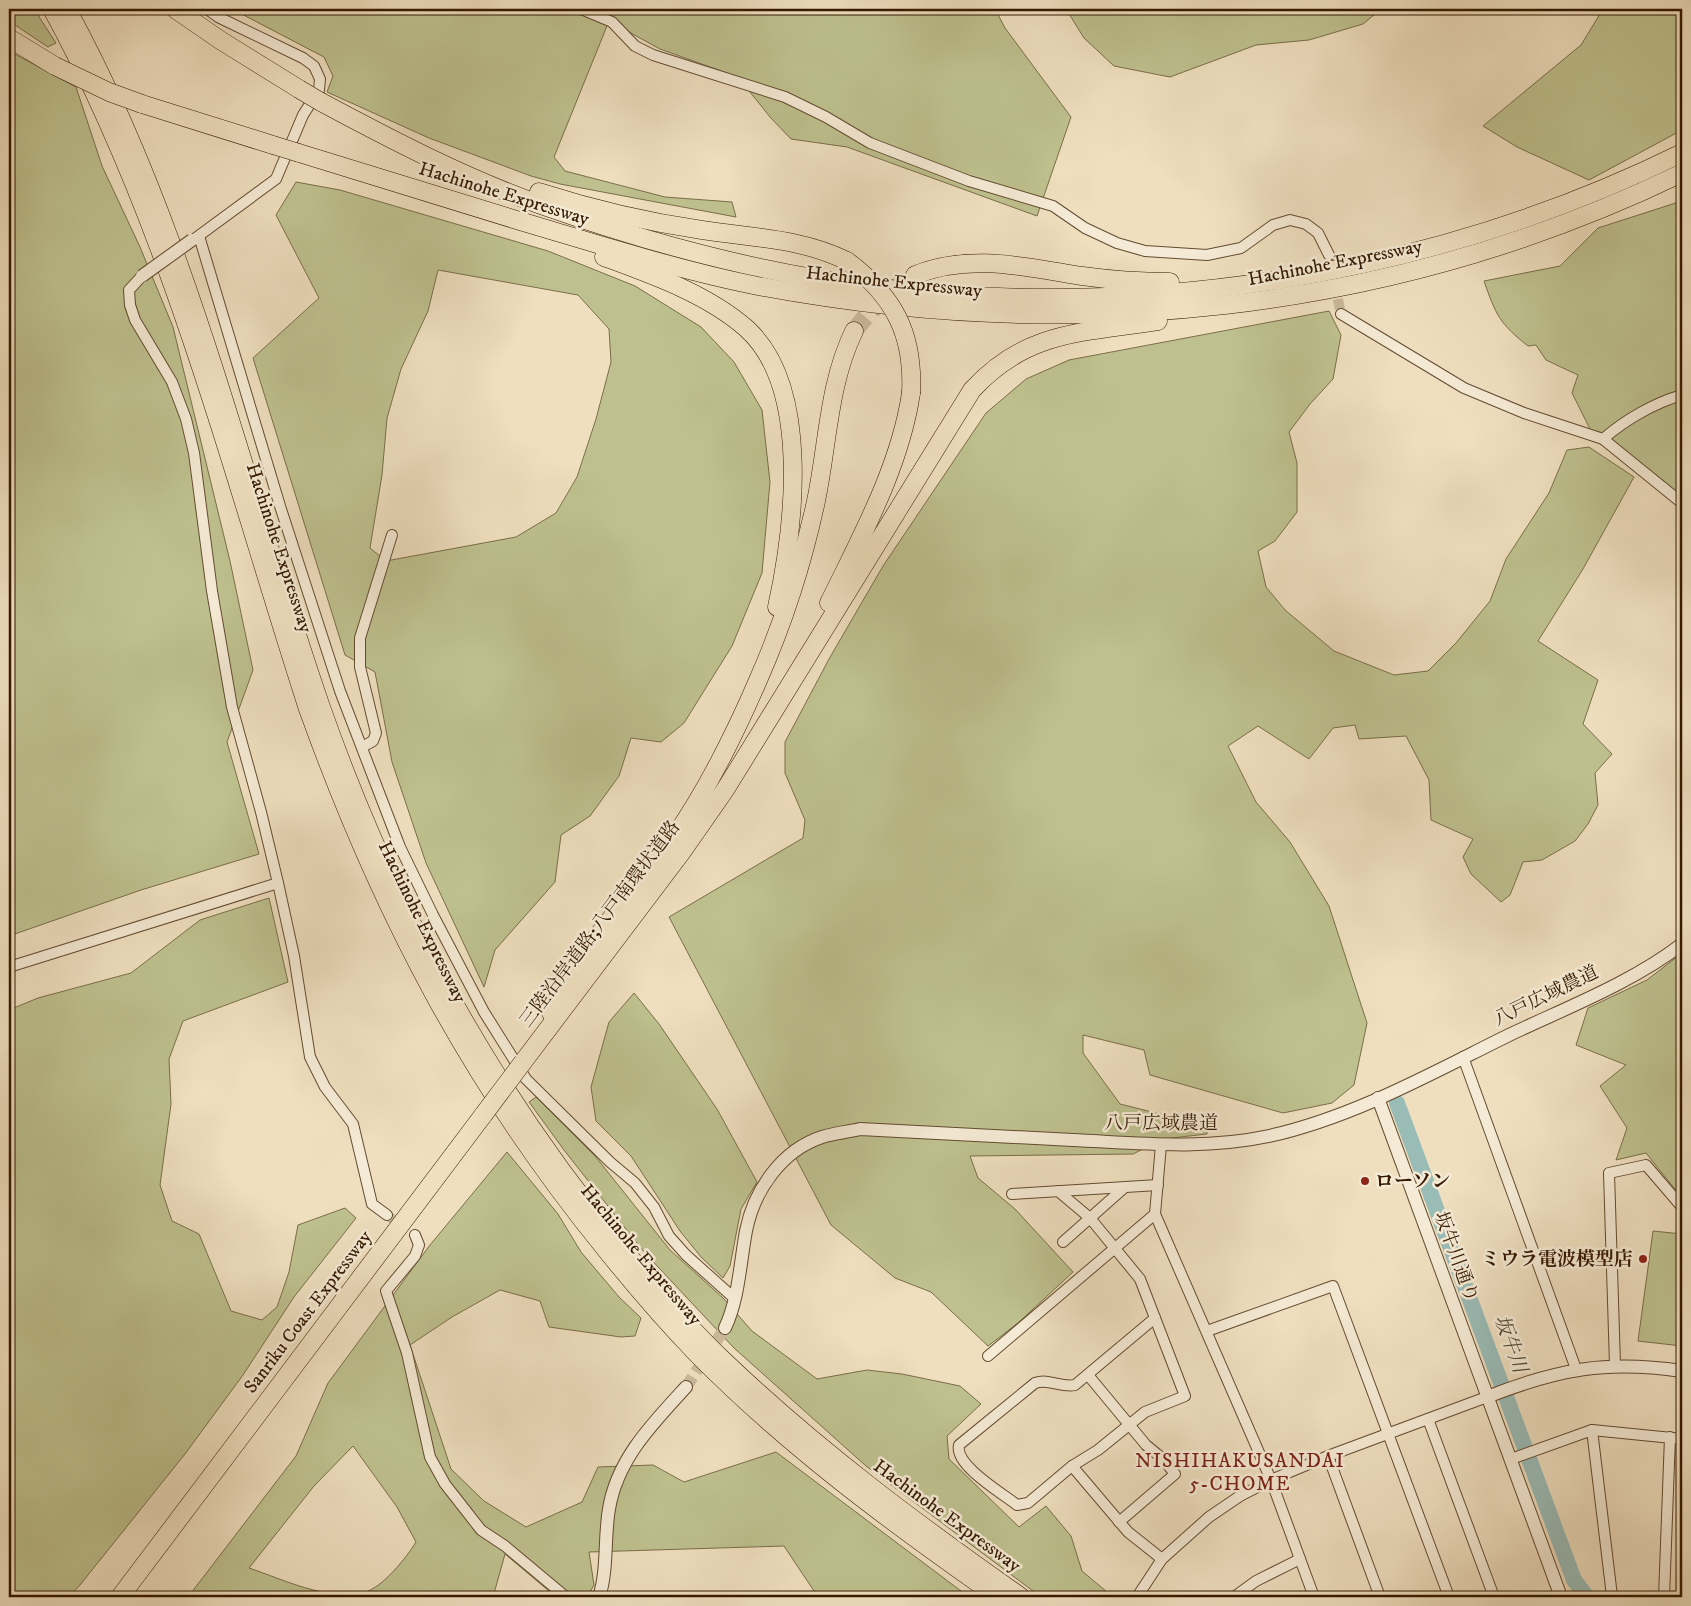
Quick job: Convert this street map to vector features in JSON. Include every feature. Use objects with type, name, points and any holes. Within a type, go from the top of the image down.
[{"type":"highway","name":"Hachinohe Expressway","points":[[52,9],[100,103],[168,274],[308,709],[332,776],[405,942],[444,1016],[500,1108],[575,1212],[641,1293],[697,1354],[761,1415],[820,1466],[906,1533],[998,1597]]},
{"type":"highway","name":"Hachinohe Expressway","points":[[67,9],[132,144],[181,271],[291,614],[343,766],[392,883],[455,1007],[512,1101],[592,1211],[658,1290],[719,1356],[776,1409],[840,1463],[924,1528],[1021,1597]]},
{"type":"highway","name":"Hachinohe Expressway","points":[[175,9],[220,40],[321,102],[448,166],[538,204],[643,239],[750,265],[857,285],[973,296],[1083,296],[1188,291],[1292,277],[1346,268],[1400,255],[1518,222],[1582,198],[1682,153]]},
{"type":"highway","name":"Hachinohe Expressway","points":[[9,38],[54,66],[109,92],[478,209],[652,260],[740,282],[850,301],[911,309],[999,314],[1113,314],[1221,306],[1301,296],[1408,272],[1521,239],[1623,200],[1682,173]]},
{"type":"highway","points":[[400,142],[512,184],[594,208],[674,226],[791,241],[813,246],[847,261],[880,291],[902,326],[911,356],[911,393],[902,437],[878,498],[817,626],[760,732]]},
{"type":"highway","points":[[478,209],[614,260],[687,291],[710,303],[747,329],[772,361],[786,398],[789,422],[792,481],[789,540],[784,572],[768,641],[744,710]]},
{"type":"highway","points":[[915,275],[949,264],[985,262],[1144,282],[1204,283],[1292,277]]},
{"type":"highway","points":[[760,732],[960,406],[976,385],[1000,362],[1017,352],[1051,339],[1217,312],[1301,296]]},
{"type":"highway","points":[[744,710],[773,645],[798,571],[816,500],[835,382],[841,361],[854,331]]},
{"type":"highway","name":"三陸沿岸道路;八戸南環状道路","points":[[527,1057],[570,975],[693,808],[711,779],[744,710]]},
{"type":"highway","name":"三陸沿岸道路;八戸南環状道路","points":[[527,1057],[704,821],[760,732]]},
{"type":"highway","name":"Sanriku Coast Expressway","points":[[120,1597],[527,1057]]},
{"type":"street","points":[[207,9],[234,25],[303,58],[314,66],[320,79],[319,90],[303,114],[276,179],[142,276],[129,290],[130,305],[135,320],[172,382],[188,427],[194,453],[212,591],[232,707],[262,812],[278,883],[294,956],[310,1057],[325,1087],[353,1124],[372,1204],[388,1215]]},
{"type":"street","points":[[581,9],[612,22],[635,46],[653,55],[785,97],[826,117],[870,143],[969,181],[1053,206],[1085,228],[1117,243],[1152,252],[1207,255],[1241,248],[1273,225],[1290,220],[1306,224],[1318,233],[1329,255]]},
{"type":"street","points":[[195,238],[340,691],[400,847],[438,924],[509,1056],[535,1089],[635,1183],[654,1207],[669,1236],[686,1255],[734,1298]]},
{"type":"street","points":[[1341,314],[1464,388],[1524,413],[1603,439],[1682,503]]},
{"type":"street","points":[[1603,439],[1618,426],[1644,411],[1682,395]]},
{"type":"street","points":[[362,747],[373,741],[376,733],[360,667],[360,638],[392,535]]},
{"type":"street","points":[[9,967],[278,883]]},
{"type":"street","name":"八戸広域農道","points":[[725,1328],[731,1314],[746,1229],[755,1201],[782,1161],[801,1146],[823,1136],[860,1129],[1161,1145],[1217,1143],[1267,1136],[1314,1124],[1378,1098],[1625,979],[1667,956],[1682,944]]},
{"type":"street","points":[[1464,1057],[1576,1369]]},
{"type":"street","name":"坂牛川通り","points":[[1378,1098],[1514,1458],[1561,1597]]},
{"type":"street","points":[[1161,1145],[1155,1214],[1271,1480],[1314,1597]]},
{"type":"street","points":[[1614,1365],[1609,1173],[1646,1165],[1682,1207]]},
{"type":"street","points":[[1012,1194],[1158,1185]]},
{"type":"street","points":[[1063,1242],[1125,1187]]},
{"type":"street","points":[[1058,1191],[1090,1218],[1140,1279],[1155,1318],[1185,1396],[1145,1412],[1098,1450],[1072,1466],[1028,1503],[1016,1505],[974,1472],[959,1455],[959,1445],[1035,1383],[1042,1381],[1067,1387],[1075,1385],[1155,1318]]},
{"type":"street","points":[[988,1356],[1155,1214]]},
{"type":"street","points":[[415,1235],[419,1245],[415,1256],[386,1291],[407,1353],[430,1457],[444,1484],[481,1530],[566,1597]]},
{"type":"street","points":[[1207,1331],[1333,1286],[1449,1597]]},
{"type":"street","points":[[1137,1597],[1162,1559],[1222,1507],[1271,1480],[1328,1456],[1514,1387],[1576,1369],[1614,1365],[1649,1366],[1682,1371]]},
{"type":"street","points":[[1088,1376],[1175,1474],[1119,1522]]},
{"type":"street","points":[[599,1597],[609,1509],[615,1484],[625,1461],[648,1428],[686,1387]]},
{"type":"street","points":[[1428,1420],[1494,1597]]},
{"type":"street","points":[[1592,1430],[1615,1597],[1601,1597]]},
{"type":"street","points":[[1514,1458],[1592,1430],[1682,1439]]},
{"type":"street","points":[[1664,1597],[1670,1437]]},
{"type":"street","points":[[1328,1456],[1380,1597]]},
{"type":"street","points":[[1072,1466],[1119,1522],[1162,1559]]},
{"type":"street","points":[[1234,1597],[1256,1581],[1300,1558]]},
{"type":"green space","points":[[9,9],[34,9],[56,43],[48,47],[9,21]]},
{"type":"green space","points":[[232,9],[995,9],[1005,28],[1071,117],[1037,216],[847,147],[791,139],[770,117],[738,77],[660,49],[609,21],[554,157],[565,171],[665,197],[732,202],[736,217],[560,184],[531,176],[429,138],[327,92],[333,76],[324,57]]},
{"type":"green space","points":[[1066,9],[1381,9],[1363,24],[1309,40],[1256,45],[1170,77],[1114,66],[1084,38]]},
{"type":"green space","points":[[1603,9],[1682,9],[1682,130],[1589,180],[1517,147],[1483,126],[1581,45]]},
{"type":"green space","points":[[9,51],[76,87],[102,166],[140,247],[173,327],[230,561],[253,670],[227,742],[259,854],[141,890],[9,936]]},
{"type":"green space","points":[[296,182],[340,190],[548,251],[635,286],[701,327],[734,362],[762,410],[770,482],[762,573],[732,646],[684,723],[661,742],[631,738],[619,776],[590,816],[561,835],[555,882],[495,950],[484,987],[426,863],[392,762],[375,672],[345,655],[253,358],[319,298],[276,215]],"holes":[[[438,270],[578,295],[609,329],[611,362],[596,419],[577,477],[556,513],[516,537],[386,561],[370,548],[382,475],[387,418],[401,369],[428,311]]]},
{"type":"green space","points":[[1682,201],[1682,496],[1591,431],[1572,393],[1578,375],[1546,360],[1536,345],[1528,346],[1504,324],[1492,302],[1484,281],[1560,266],[1598,228]]},
{"type":"green space","points":[[1329,311],[1341,335],[1333,379],[1310,404],[1289,432],[1297,463],[1297,512],[1275,541],[1258,551],[1266,587],[1285,610],[1334,651],[1394,675],[1428,671],[1456,643],[1490,601],[1506,559],[1549,493],[1567,450],[1589,447],[1634,477],[1583,569],[1538,641],[1598,680],[1583,724],[1612,754],[1595,773],[1598,805],[1588,824],[1575,841],[1542,860],[1523,862],[1510,895],[1501,902],[1471,874],[1463,857],[1473,839],[1431,820],[1429,780],[1406,736],[1359,739],[1355,725],[1333,728],[1309,759],[1258,726],[1228,746],[1256,802],[1290,842],[1329,906],[1367,1023],[1354,1085],[1332,1103],[1283,1113],[1150,1075],[1144,1050],[1083,1035],[1083,1053],[1120,1104],[1208,1126],[1207,1134],[1163,1139],[1133,1154],[970,1156],[978,1178],[1015,1209],[1073,1272],[1018,1323],[988,1346],[931,1292],[895,1278],[831,1225],[669,917],[803,838],[805,820],[785,773],[785,742],[829,659],[883,566],[986,413],[1026,379],[1069,360]]},
{"type":"green space","points":[[269,898],[288,982],[183,1021],[169,1059],[171,1104],[160,1185],[172,1221],[199,1234],[231,1311],[262,1320],[277,1307],[289,1272],[298,1225],[345,1208],[356,1218],[294,1297],[243,1375],[185,1454],[80,1585],[69,1597],[9,1597],[9,1010],[38,998],[131,973],[200,920]]},
{"type":"green space","points":[[1682,953],[1682,1198],[1646,1153],[1616,1160],[1627,1128],[1600,1086],[1626,1065],[1576,1045],[1588,1008],[1647,980]]},
{"type":"green space","points":[[634,993],[659,1024],[717,1109],[757,1182],[741,1209],[730,1266],[723,1278],[701,1257],[680,1231],[631,1156],[596,1121],[591,1087],[609,1022]]},
{"type":"green space","points":[[536,1097],[595,1156],[670,1250],[723,1298],[752,1331],[817,1379],[867,1370],[902,1374],[960,1386],[981,1404],[947,1436],[949,1459],[1019,1527],[1046,1506],[1071,1536],[1082,1571],[1113,1597],[1041,1597],[866,1466],[734,1348],[644,1252],[529,1102]]},
{"type":"green space","points":[[507,1152],[558,1214],[581,1252],[619,1297],[641,1318],[635,1336],[621,1337],[549,1327],[540,1301],[500,1290],[452,1317],[410,1345],[451,1469],[484,1501],[526,1527],[582,1502],[598,1467],[653,1465],[684,1482],[776,1452],[969,1597],[818,1597],[784,1546],[589,1552],[594,1585],[587,1597],[556,1597],[505,1554],[493,1597],[188,1597],[296,1456],[328,1383],[430,1245]],"holes":[[[353,1446],[397,1507],[416,1542],[394,1571],[379,1585],[365,1592],[350,1594],[320,1592],[249,1568],[314,1486]]]},
{"type":"green space","points":[[1653,1231],[1682,1234],[1682,1346],[1638,1341]]},
{"type":"waterway","name":"坂牛川","points":[[1397,1103],[1574,1580],[1587,1597]]},
{"type":"tunnel","points":[[1329,255],[1341,314]]},
{"type":"tunnel","points":[[854,331],[882,300],[915,275]]},
{"type":"tunnel","points":[[387,1215],[415,1235]]},
{"type":"tunnel","points":[[686,1387],[725,1328]]},
{"type":"place","name":"ローソン","points":[[1365,1181]]},
{"type":"place","name":"ミウラ電波模型店","points":[[1643,1259]]},
{"type":"district","name":"NISHIHAKUSANDAI 5-CHOME","points":[[1240,1472]]}]
